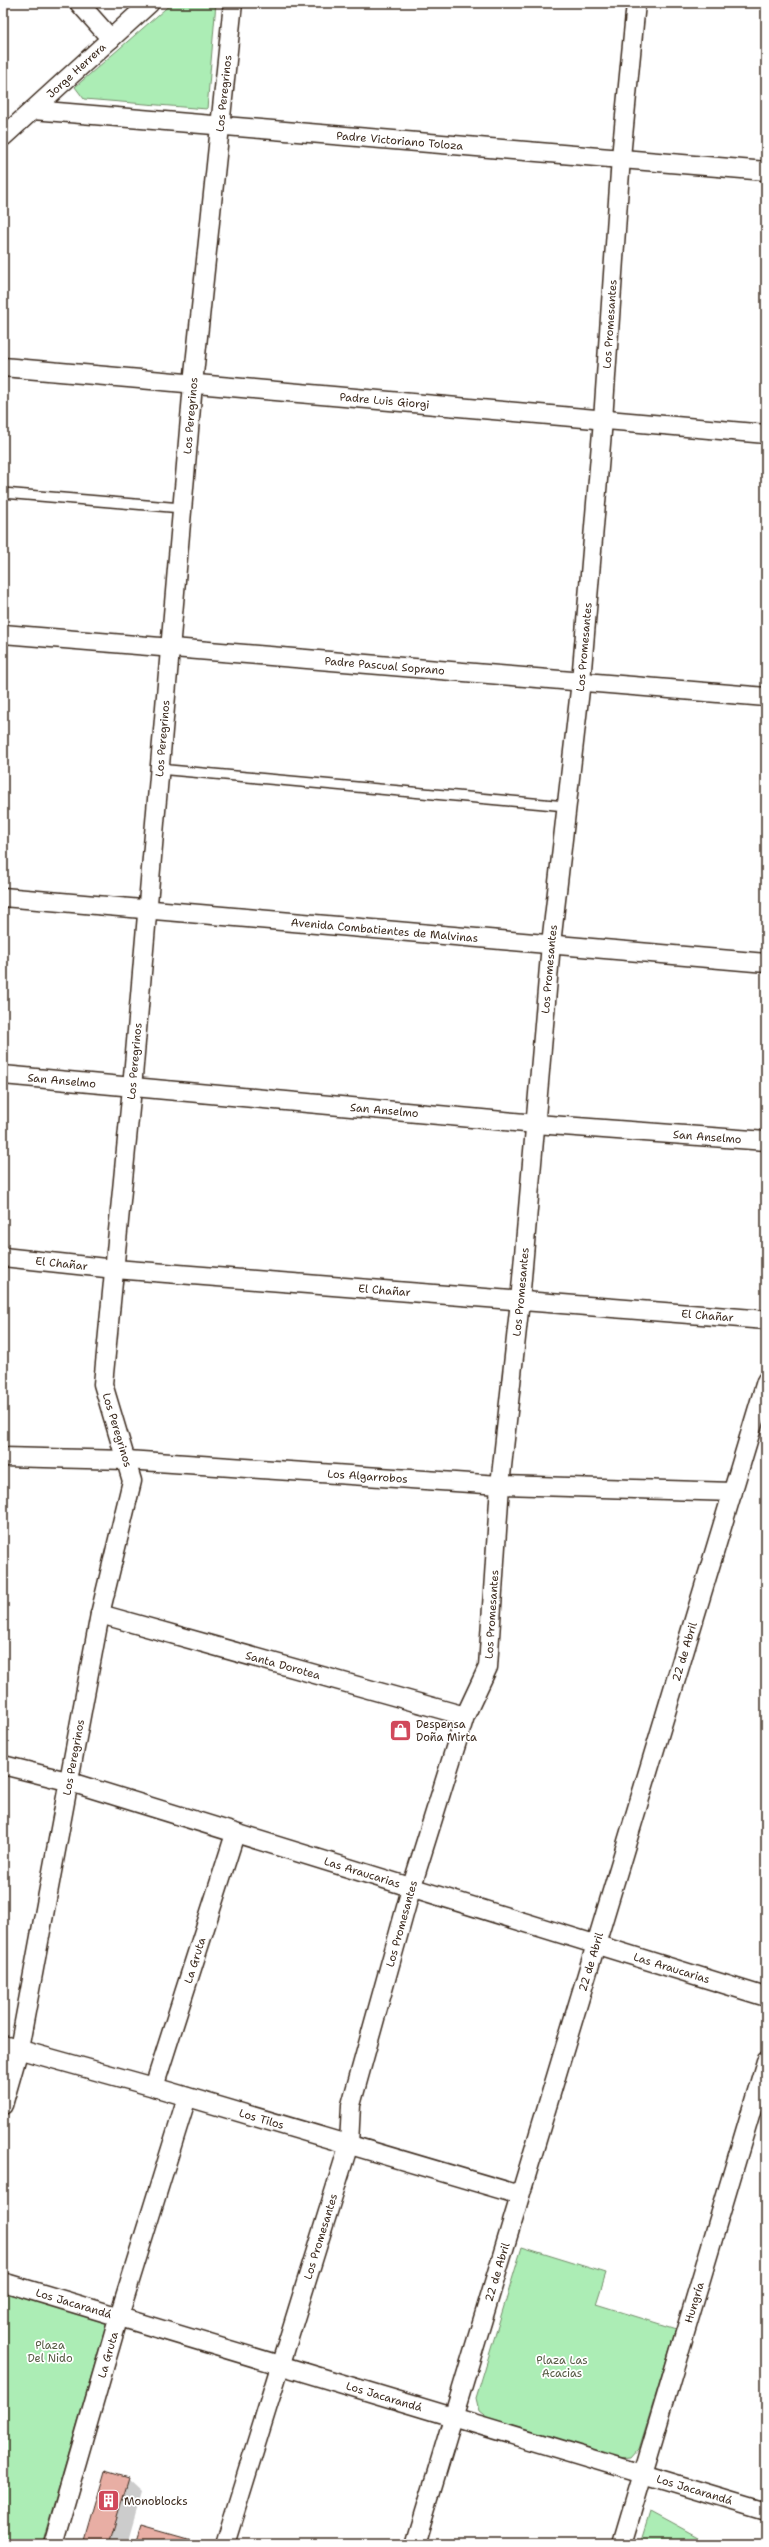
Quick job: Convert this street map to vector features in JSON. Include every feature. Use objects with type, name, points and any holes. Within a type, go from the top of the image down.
[{"type":"street","points":[[79,3],[111,39]]},
{"type":"street","name":"Jorge Herrera","points":[[3,137],[150,3]]},
{"type":"street","name":"Los Peregrinos","points":[[3,2105],[11,2047],[68,1781],[100,1614],[132,1481],[127,1460],[103,1384],[132,1088],[158,769],[193,384],[221,124],[232,3]]},
{"type":"street","name":"Los Promesantes","points":[[225,2544],[282,2365],[349,2144],[351,2105],[412,1889],[465,1716],[488,1667],[500,1485],[520,1301],[551,944],[581,682],[603,420],[621,157],[636,3]]},
{"type":"street","name":"Padre Victoriano Toloza","points":[[33,110],[621,157],[766,171]]},
{"type":"street","name":"Padre Luis Giorgi","points":[[3,367],[766,434]]},
{"type":"street","name":"Padre Pascual Soprano","points":[[3,634],[766,697]]},
{"type":"street","name":"Avenida Combatientes de Malvinas","points":[[3,897],[766,963]]},
{"type":"street","name":"San Anselmo","points":[[3,1075],[536,1124],[766,1141]]},
{"type":"street","name":"El Chañar","points":[[3,1258],[115,1269],[766,1320]]},
{"type":"street","name":"22 de Abril","points":[[415,2544],[733,1492],[759,1432],[766,1381]]},
{"type":"street","name":"Los Algarrobos","points":[[3,1457],[127,1460],[500,1485],[733,1492]]},
{"type":"street","name":"Santa Dorotea","points":[[100,1614],[465,1716]]},
{"type":"street","name":"Las Araucarias","points":[[3,1765],[68,1781],[234,1834],[766,1997]]},
{"type":"street","name":"La Gruta","points":[[154,2087],[234,1834]]},
{"type":"street","name":"Los Tilos","points":[[11,2047],[349,2144],[520,2196]]},
{"type":"street","name":"Hungría","points":[[622,2544],[766,2061]]},
{"type":"street","name":"La Gruta","points":[[53,2544],[119,2316],[187,2097]]},
{"type":"street","name":"Los Jacarandá","points":[[3,2282],[766,2511]]},
{"type":"lane","points":[[3,493],[182,508]]},
{"type":"lane","points":[[158,769],[566,806]]},
{"type":"green space","points":[[172,3],[216,3],[207,109],[84,99],[75,87]]},
{"type":"green space","name":"Plaza Las Acacias","points":[[522,2247],[606,2273],[596,2304],[676,2329],[639,2449],[632,2457],[621,2458],[488,2418],[479,2411],[476,2398]]},
{"type":"green space","name":"Plaza Del Nido","points":[[3,2289],[108,2319],[42,2544],[3,2544]]},
{"type":"green space","points":[[650,2512],[709,2544],[640,2544]]},
{"type":"building","name":"Monoblocks","points":[[105,2471],[129,2478],[109,2544],[84,2544]]},
{"type":"building","name":"Monoblocks","points":[[142,2525],[202,2542],[202,2544],[136,2544]]},
{"type":"place","name":"Despensa Doña Mirta","points":[[400,1730]]},
{"type":"place","name":"Monoblocks","points":[[109,2501]]}]
